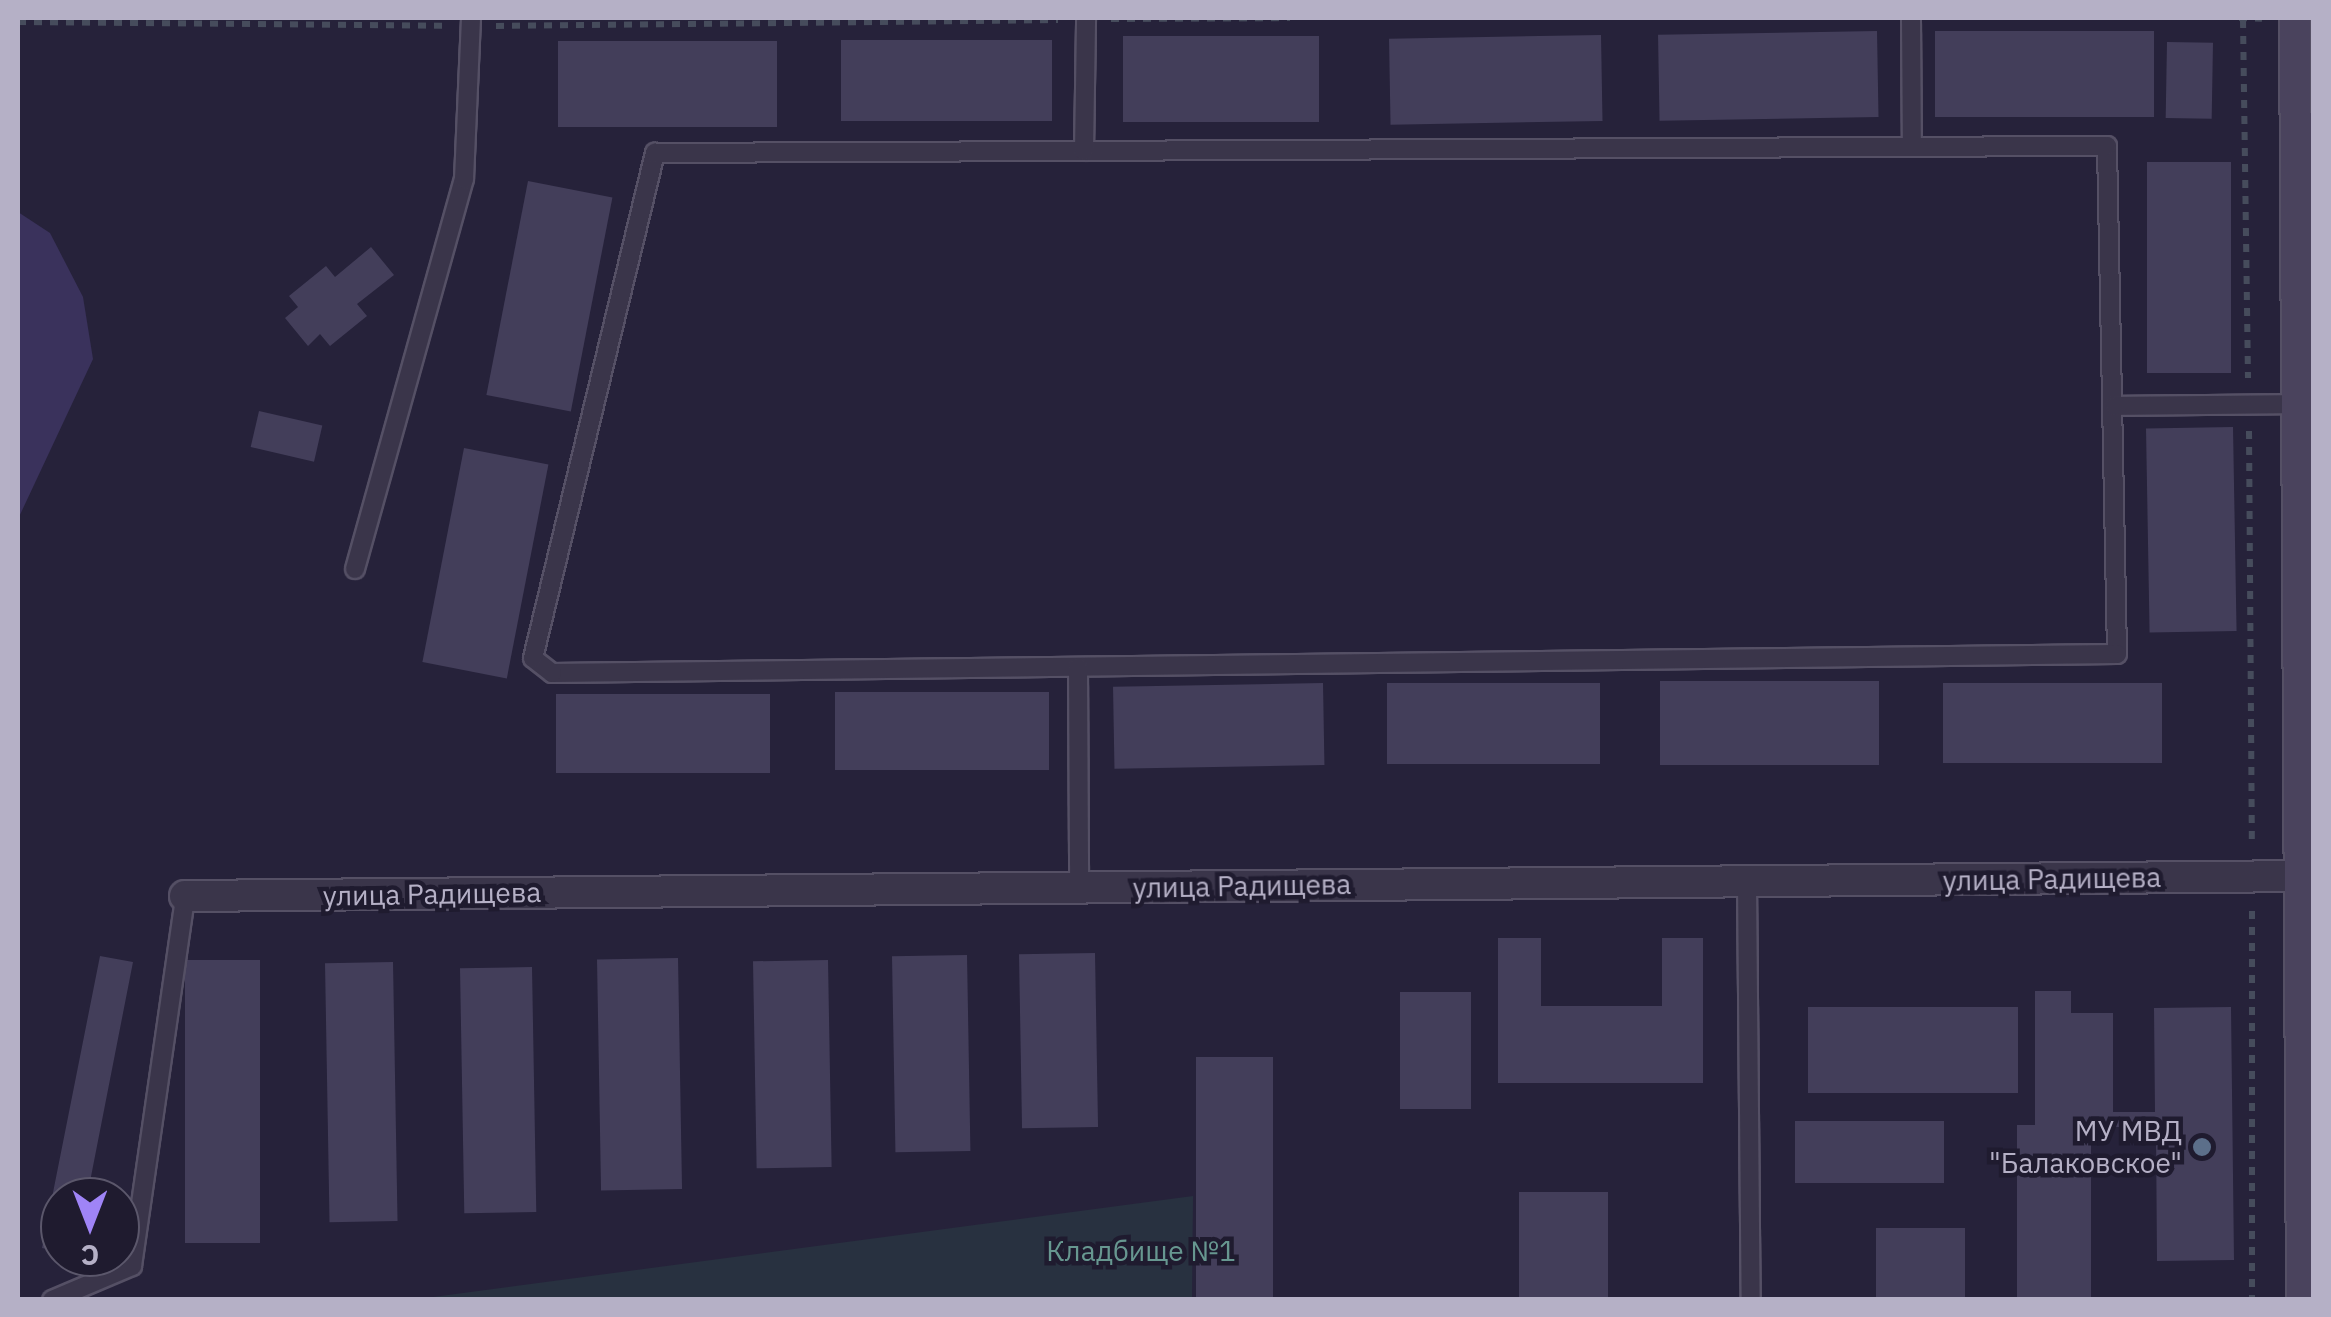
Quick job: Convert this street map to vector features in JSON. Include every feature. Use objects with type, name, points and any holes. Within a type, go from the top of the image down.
[{"type":"street","points":[[2295,18],[2297,404],[2306,626],[2300,876],[2302,1300]]},
{"type":"street","name":"улица Радищева","points":[[184,896],[2300,876]]},
{"type":"lane","points":[[1084,151],[1086,18]]},
{"type":"lane","points":[[1912,18],[1912,147]]},
{"type":"lane","points":[[356,569],[464,179],[471,22]]},
{"type":"lane","points":[[2107,146],[2117,654],[552,674],[533,658],[656,153],[1912,147],[2107,146]]},
{"type":"lane","points":[[2114,406],[2297,404]]},
{"type":"lane","points":[[1078,667],[1079,888]]},
{"type":"lane","points":[[1747,882],[1751,1300]]},
{"type":"lane","points":[[52,1300],[132,1266],[184,896]]},
{"type":"path","points":[[18,22],[1290,18]]},
{"type":"path","points":[[2243,20],[2252,1300]]},
{"type":"green space","name":"Кладбище №1","points":[[1193,1196],[1192,1299],[418,1299]]},
{"type":"shaded area","points":[[18,212],[50,233],[83,297],[93,359],[18,519]]},
{"type":"building","points":[[1877,31],[1879,117],[1660,121],[1658,35]]},
{"type":"building","points":[[1935,31],[2154,31],[2154,117],[1935,117]]},
{"type":"building","points":[[1601,35],[1603,121],[1391,125],[1389,39]]},
{"type":"building","points":[[1123,36],[1319,36],[1319,122],[1123,122]]},
{"type":"building","points":[[841,40],[1052,40],[1052,121],[841,121]]},
{"type":"building","points":[[558,41],[777,41],[777,127],[558,127]]},
{"type":"building","points":[[2167,42],[2213,43],[2212,119],[2166,118]]},
{"type":"building","points":[[2147,162],[2231,162],[2231,373],[2147,373]]},
{"type":"building","points":[[528,181],[612,197],[571,411],[486,395]]},
{"type":"building","points":[[371,247],[394,275],[357,304],[367,316],[330,346],[320,334],[308,346],[285,318],[298,307],[289,296],[326,266],[335,277]]},
{"type":"building","points":[[259,411],[322,426],[314,462],[251,447]]},
{"type":"building","points":[[2233,427],[2237,631],[2150,632],[2146,429]]},
{"type":"building","points":[[464,448],[548,464],[507,678],[422,662]]},
{"type":"building","points":[[1660,681],[1879,681],[1879,765],[1660,765]]},
{"type":"building","points":[[1323,683],[1324,765],[1114,769],[1113,687]]},
{"type":"building","points":[[1387,683],[1600,683],[1600,764],[1387,764]]},
{"type":"building","points":[[1943,683],[2162,683],[2162,763],[1943,763]]},
{"type":"building","points":[[835,692],[1049,692],[1049,770],[835,770]]},
{"type":"building","points":[[556,694],[770,694],[770,773],[556,773]]},
{"type":"building","points":[[1498,938],[1541,938],[1541,1006],[1662,1006],[1662,938],[1703,938],[1703,1083],[1498,1083]]},
{"type":"building","points":[[1095,953],[1098,1127],[1022,1128],[1019,954]]},
{"type":"building","points":[[967,955],[970,1151],[895,1152],[892,956]]},
{"type":"building","points":[[100,956],[133,962],[91,1177],[56,1177]]},
{"type":"building","points":[[678,958],[682,1189],[601,1190],[597,959]]},
{"type":"building","points":[[185,960],[260,960],[260,1243],[185,1243]]},
{"type":"building","points":[[828,960],[832,1167],[757,1168],[753,961]]},
{"type":"building","points":[[393,962],[398,1221],[330,1222],[325,963]]},
{"type":"building","points":[[532,967],[536,1212],[464,1213],[460,968]]},
{"type":"building","points":[[2035,991],[2071,991],[2071,1013],[2113,1013],[2113,1112],[2155,1112],[2154,1008],[2231,1007],[2234,1260],[2157,1261],[2156,1127],[2091,1127],[2091,1300],[2017,1300],[2017,1125],[2035,1125]]},
{"type":"building","points":[[1400,992],[1471,992],[1471,1109],[1400,1109]]},
{"type":"building","points":[[1808,1007],[2018,1007],[2018,1093],[1808,1093]]},
{"type":"building","points":[[1196,1057],[1273,1057],[1273,1300],[1196,1300]]},
{"type":"building","points":[[1795,1121],[1944,1121],[1944,1183],[1795,1183]]},
{"type":"building","points":[[1519,1192],[1608,1192],[1608,1300],[1519,1300]]},
{"type":"building","points":[[1876,1228],[1965,1228],[1965,1300],[1876,1300]]},
{"type":"place","name":"МУ МВД \"Балаковское\"","points":[[2202,1147]]}]
